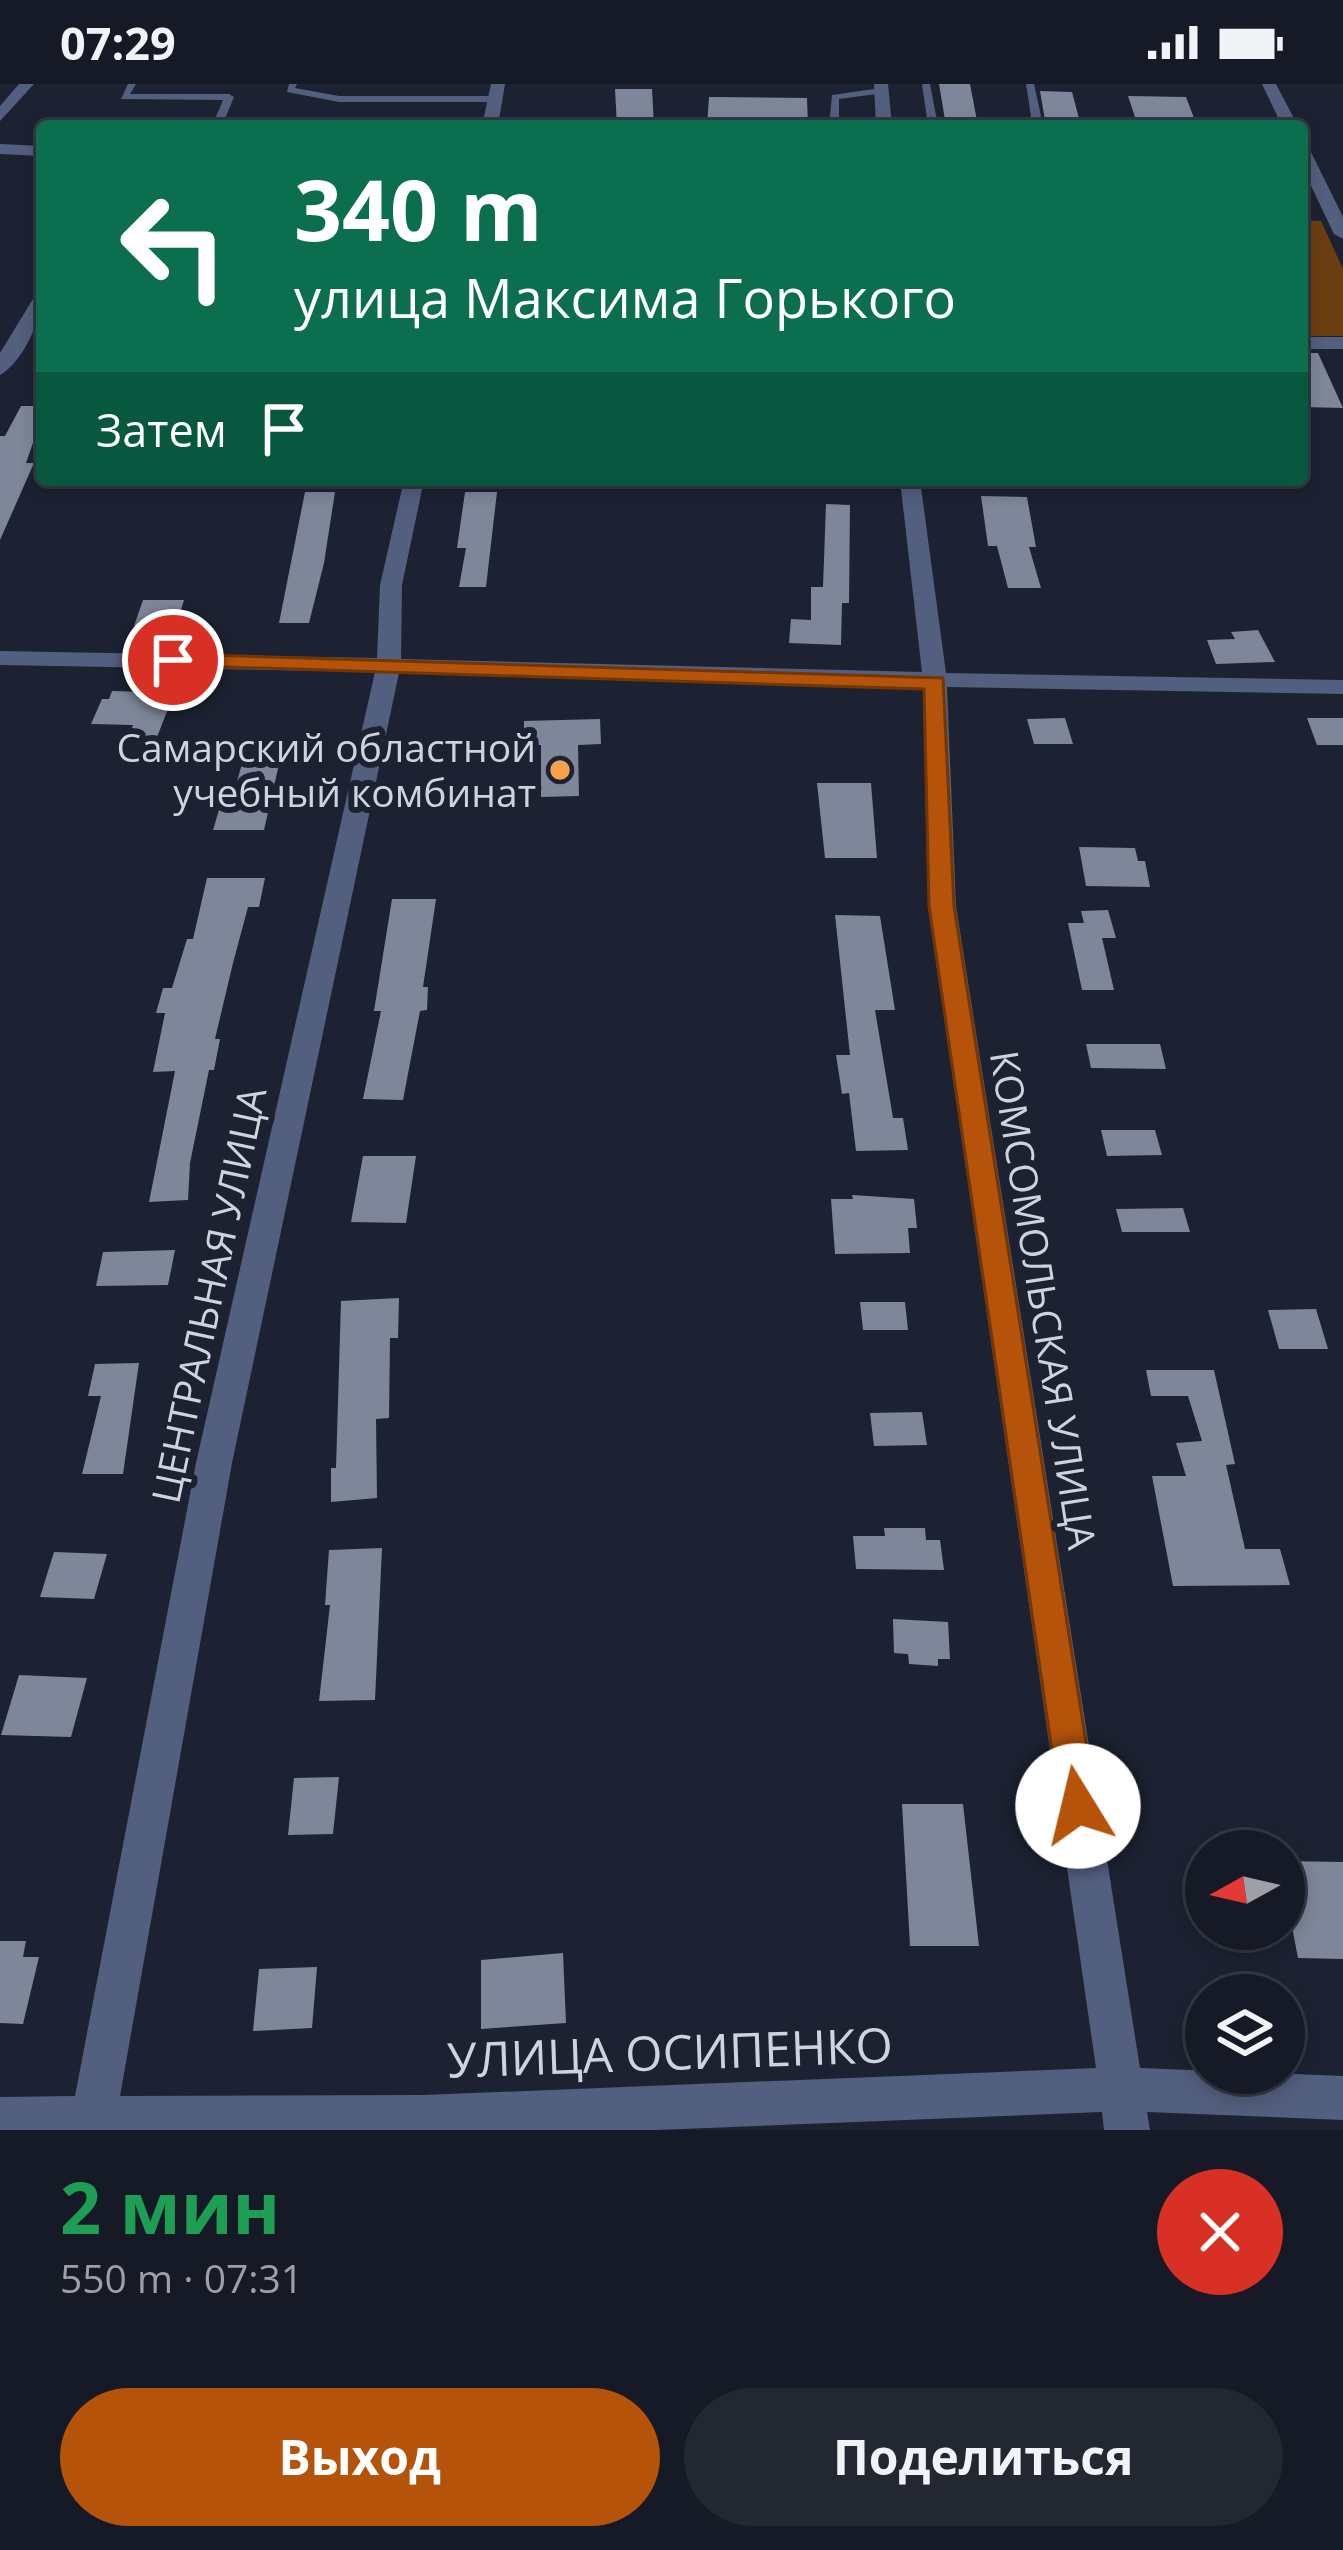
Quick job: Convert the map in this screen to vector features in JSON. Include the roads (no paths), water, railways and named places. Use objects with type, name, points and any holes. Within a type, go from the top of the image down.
[{"type":"street","points":[[0,116],[27,84]]},
{"type":"street","points":[[1269,84],[1287,120]]},
{"type":"street","points":[[881,88],[884,120]]},
{"type":"street","points":[[0,149],[36,151]]},
{"type":"street","points":[[1308,165],[1343,234]]},
{"type":"street","points":[[0,369],[36,308]]},
{"type":"street","points":[[1308,343],[1343,343]]},
{"type":"street","name":"ЦЕНТРАЛЬНАЯ УЛИЦА","points":[[93,2123],[214,1463],[388,663],[392,585],[413,486]]},
{"type":"street","name":"КОМСОМОЛЬСКАЯ УЛИЦА","points":[[911,486],[935,683],[942,906],[1124,2110]]},
{"type":"street","points":[[0,658],[388,663],[935,683],[1343,687]]},
{"type":"street","name":"УЛИЦА ОСИПЕНКО","points":[[0,2119],[93,2123],[1124,2110],[1343,2098]]},
{"type":"lane","points":[[132,84],[124,97],[229,97]]},
{"type":"lane","points":[[219,120],[240,84]]},
{"type":"lane","points":[[292,84],[290,90],[353,99],[496,92]]},
{"type":"lane","points":[[353,99],[359,84]]},
{"type":"lane","points":[[415,99],[418,84]]},
{"type":"lane","points":[[926,84],[932,120]]},
{"type":"lane","points":[[1030,84],[1034,120]]},
{"type":"lane","points":[[834,120],[835,98],[881,88]]},
{"type":"place","name":"Самарский областной учебный комбинат","points":[[560,770]]}]
